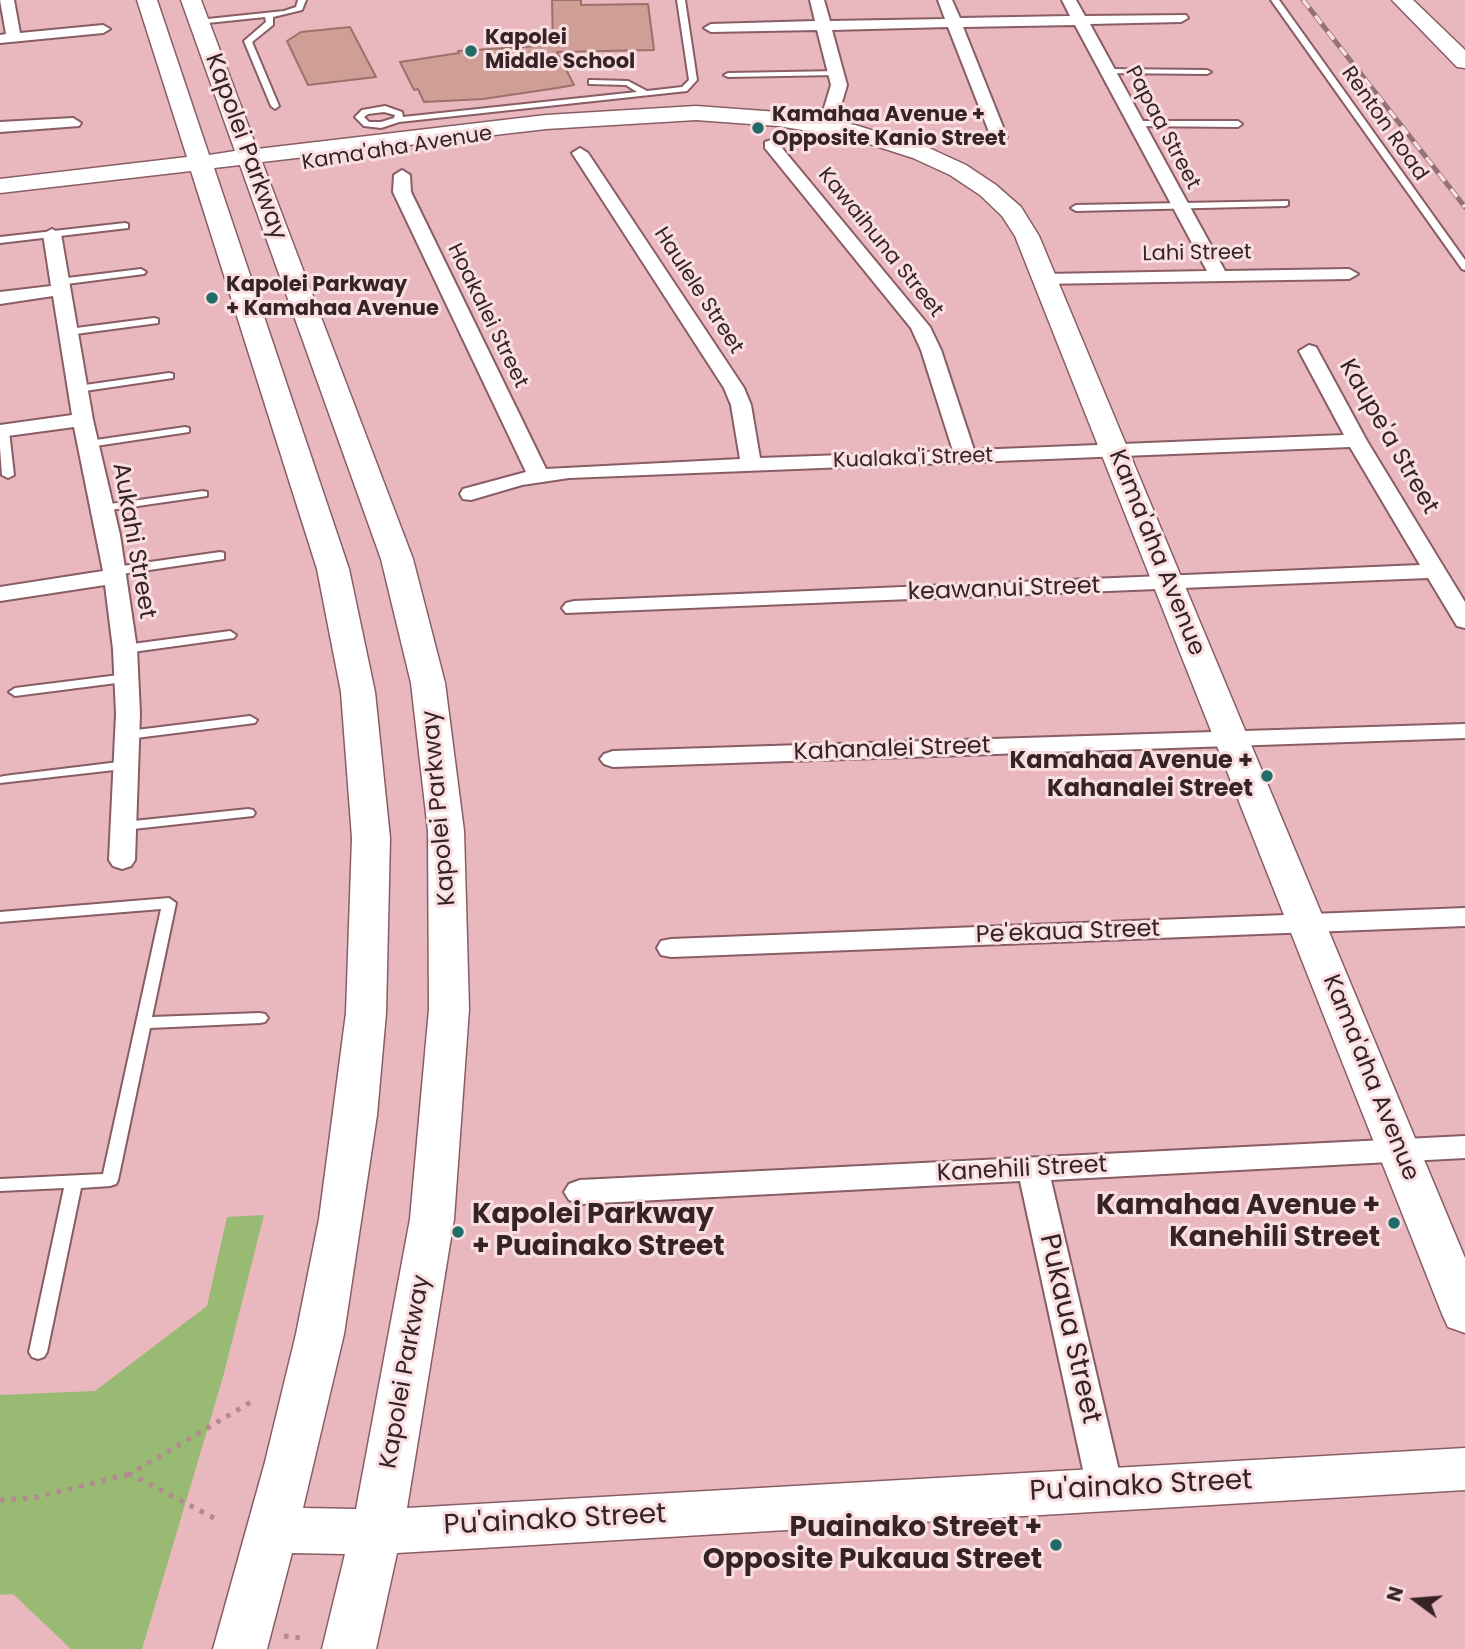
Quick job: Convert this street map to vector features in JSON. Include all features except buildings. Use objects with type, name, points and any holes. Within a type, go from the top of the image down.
[{"type":"main road","name":"Kapolei Parkway","points":[[147,0],[333,569],[358,692],[371,838],[366,1013],[356,1115],[320,1334],[273,1530],[240,1649]]},
{"type":"main road","name":"Kapolei Parkway","points":[[191,0],[397,559],[428,683],[446,831],[449,1009],[443,1112],[415,1336],[376,1532],[349,1649]]},
{"type":"main road","points":[[1402,0],[1465,62]]},
{"type":"main road","points":[[1423,0],[1465,46]]},
{"type":"main road","name":"Kama'aha Avenue","points":[[0,202],[464,128],[585,119],[635,102],[818,125],[900,145],[974,179],[1001,200],[1021,223],[1465,1314]]},
{"type":"main road","name":"Kama'aha Avenue","points":[[0,186],[203,170]]},
{"type":"main road","name":"Pu'ainako Street","points":[[273,1530],[376,1532],[1465,1469]]},
{"type":"street","points":[[7,0],[7,38],[103,29]]},
{"type":"street","points":[[817,0],[839,85],[836,102],[818,125]]},
{"type":"street","points":[[945,0],[999,137]]},
{"type":"street","name":"Papaa Street","points":[[1069,0],[1219,276]]},
{"type":"street","points":[[711,28],[1079,18],[1181,18]]},
{"type":"street","points":[[0,127],[73,123]]},
{"type":"street","name":"Kawaihuna Street","points":[[771,145],[920,327],[932,350],[966,457]]},
{"type":"street","name":"Haulele Street","points":[[580,153],[734,388],[741,405],[751,465]]},
{"type":"street","name":"Hoakalei Street","points":[[402,175],[401,192],[538,475]]},
{"type":"street","name":"Aukahi Street","points":[[52,234],[83,420],[115,573],[125,649],[128,735],[122,860]]},
{"type":"street","name":"Lahi Street","points":[[1045,280],[1349,274]]},
{"type":"street","points":[[0,298],[60,286]]},
{"type":"street","name":"Kaupe'a Street","points":[[1309,351],[1357,441],[1465,621]]},
{"type":"street","points":[[2,431],[83,420]]},
{"type":"street","name":"Kualaka'i Street","points":[[471,494],[538,475],[1357,441]]},
{"type":"street","name":"keawanui Street","points":[[574,608],[1435,571]]},
{"type":"street","points":[[0,594],[115,573]]},
{"type":"street","name":"Kahanalei Street","points":[[613,760],[1465,731]]},
{"type":"street","name":"Pe'ekaua Street","points":[[671,948],[1465,917]]},
{"type":"street","name":"Kanehili Street","points":[[580,1192],[1465,1147]]},
{"type":"street","name":"Pukaua Street","points":[[1033,1171],[1105,1488]]},
{"type":"lane","points":[[198,22],[295,10],[302,5],[302,0]]},
{"type":"lane","points":[[398,120],[464,128],[635,102],[677,91],[692,83],[681,0]]},
{"type":"lane","name":"Renton Road","points":[[1275,0],[1465,267]]},
{"type":"lane","points":[[269,15],[270,23],[247,41],[275,106]]},
{"type":"lane","points":[[1107,71],[1207,72]]},
{"type":"lane","points":[[728,75],[837,73]]},
{"type":"lane","points":[[592,82],[628,83],[635,102]]},
{"type":"lane","points":[[1137,124],[1238,124]]},
{"type":"lane","points":[[1076,208],[1285,203]]},
{"type":"lane","points":[[0,240],[125,226]]},
{"type":"lane","points":[[60,286],[141,272]]},
{"type":"lane","points":[[68,332],[154,321]]},
{"type":"lane","points":[[78,389],[169,376]]},
{"type":"lane","points":[[89,444],[185,430]]},
{"type":"lane","points":[[2,431],[8,475]]},
{"type":"lane","points":[[103,508],[203,494]]},
{"type":"lane","points":[[115,573],[220,556]]},
{"type":"lane","points":[[125,649],[230,635]]},
{"type":"lane","points":[[15,692],[127,678]]},
{"type":"lane","points":[[128,735],[250,720]]},
{"type":"lane","points":[[4,780],[127,765]]},
{"type":"lane","points":[[124,826],[248,813]]},
{"type":"lane","points":[[0,917],[169,903],[110,1181],[0,1185]]},
{"type":"lane","points":[[143,1023],[260,1018]]},
{"type":"lane","points":[[38,1352],[74,1182]]},
{"type":"path","points":[[0,1500],[33,1498],[130,1474],[251,1402]]},
{"type":"path","points":[[130,1474],[214,1518]]},
{"type":"green space","points":[[264,1215],[223,1377],[142,1649],[71,1649],[13,1594],[0,1595],[0,1395],[95,1391],[207,1306],[227,1217]]},
{"type":"railway","points":[[1303,0],[1465,207]]},
{"type":"place","name":"Kapolei Middle School","points":[[471,51]]},
{"type":"place","name":"Kamahaa Avenue + Opposite Kanio Street","points":[[758,128]]},
{"type":"place","name":"Kapolei Parkway + Kamahaa Avenue","points":[[212,298]]},
{"type":"place","name":"Kamahaa Avenue + Kahanalei Street","points":[[1267,776]]},
{"type":"place","name":"Kamahaa Avenue + Kanehili Street","points":[[1394,1223]]},
{"type":"place","name":"Kapolei Parkway + Puainako Street","points":[[458,1232]]},
{"type":"place","name":"Puainako Street + Opposite Pukaua Street","points":[[1056,1545]]}]
